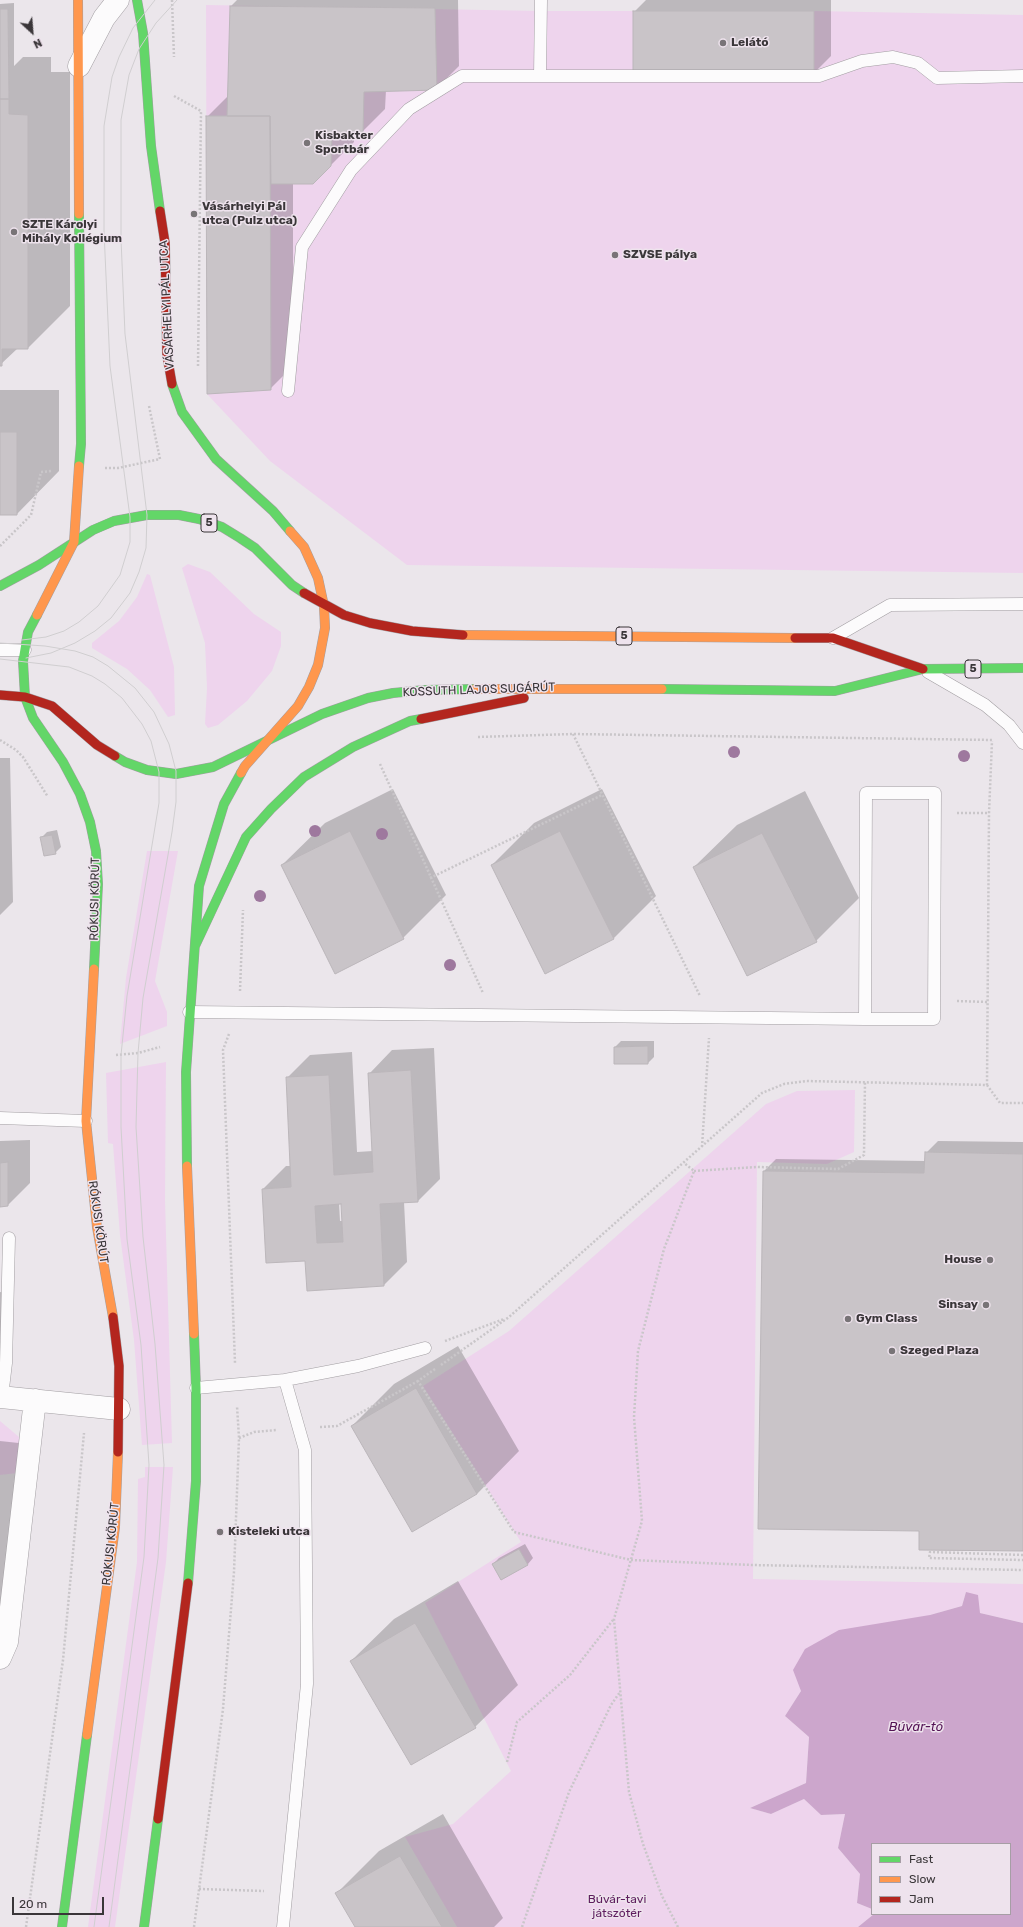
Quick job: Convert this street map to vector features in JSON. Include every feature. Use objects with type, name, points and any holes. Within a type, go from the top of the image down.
[{"type":"main road","points":[[74,542],[81,444],[78,0]]},
{"type":"main road","name":"VÁSÁRHELYI PÁL UTCA","points":[[137,0],[143,33],[151,146],[165,243],[167,355],[173,387],[182,412],[216,459],[273,511],[289,527],[304,547],[318,578],[324,606]]},
{"type":"main road","name":"KOSSUTH LAJOS SUGÁRÚT","points":[[0,586],[39,565],[94,530],[114,521],[130,517],[157,514],[179,515],[199,519],[222,528],[240,538],[255,548],[292,585],[324,606],[344,615],[370,623],[412,631],[451,635],[833,638],[923,669]]},
{"type":"main road","name":"RÓKUSI KÖRÚT","points":[[62,1927],[115,1527],[119,1409],[119,1366],[114,1323],[97,1226],[86,1121],[98,884],[96,851],[90,822],[80,794],[63,762],[40,730],[25,697],[23,667],[28,632],[74,542]]},
{"type":"main road","points":[[144,1927],[188,1585],[196,1481],[196,1388],[187,1186],[186,1048],[199,886],[227,798],[245,766],[265,741],[298,706],[310,687],[323,646],[325,628],[324,606]]},
{"type":"main road","name":"KOSSUTH LAJOS SUGÁRÚT","points":[[0,695],[25,697],[52,706],[97,745],[124,762],[159,772],[176,774],[213,767],[322,714],[374,696],[425,690],[575,688],[835,690],[923,669],[1023,668]]},
{"type":"main road","points":[[195,946],[246,837],[271,809],[304,777],[353,747],[410,722],[575,688]]},
{"type":"street","points":[[79,66],[104,18],[118,0]]},
{"type":"street","points":[[1,1397],[119,1409]]},
{"type":"street","points":[[0,1658],[7,1642],[35,1400]]},
{"type":"lane","points":[[540,76],[541,0]]},
{"type":"lane","points":[[288,391],[302,247],[351,170],[409,109],[462,76],[819,76],[862,61],[893,57],[918,63],[936,78],[1023,76]]},
{"type":"lane","name":"KOSSUTH LAJOS SUGÁRÚT","points":[[0,595],[39,565]]},
{"type":"lane","points":[[833,638],[890,605],[1023,604]]},
{"type":"lane","points":[[0,650],[25,650]]},
{"type":"lane","points":[[923,669],[985,705],[1009,725],[1023,742]]},
{"type":"lane","points":[[189,1012],[492,1014],[865,1019],[934,1019],[935,793],[866,793],[865,1019]]},
{"type":"lane","points":[[0,1118],[86,1121]]},
{"type":"lane","points":[[1,1397],[6,1363],[9,1238]]},
{"type":"lane","points":[[196,1388],[285,1380],[358,1366],[425,1348]]},
{"type":"lane","points":[[283,1927],[307,1684],[305,1450],[285,1380]]},
{"type":"path","points":[[172,0],[174,58]]},
{"type":"path","points":[[173,387],[198,375],[201,111],[174,97],[174,89]]},
{"type":"path","points":[[573,734],[711,1017],[702,1148]]},
{"type":"path","points":[[476,737],[573,734],[1023,742]]},
{"type":"path","points":[[0,740],[16,750],[37,777],[52,803]]},
{"type":"path","points":[[380,763],[430,878],[492,1014]]},
{"type":"path","points":[[430,878],[602,795]]},
{"type":"path","points":[[934,812],[989,813]]},
{"type":"path","points":[[194,1927],[223,1709],[234,1572],[239,1438],[233,1330],[222,1050],[239,1012],[244,905]]},
{"type":"path","points":[[934,1001],[988,1002]]},
{"type":"path","points":[[89,1054],[121,1055],[165,1046],[222,1050]]},
{"type":"path","points":[[239,1438],[254,1432],[337,1426],[418,1381],[509,1317],[684,1163],[694,1171],[757,1167],[838,1169],[864,1155],[865,1081]]},
{"type":"path","points":[[987,1085],[1000,1103],[1023,1104]]},
{"type":"path","points":[[678,1927],[662,1896],[643,1844],[628,1792],[614,1619],[642,1521],[634,1417],[638,1351],[664,1249],[694,1171]]},
{"type":"path","points":[[425,1348],[509,1317]]},
{"type":"path","points":[[418,1381],[514,1532],[631,1560],[752,1565],[1023,1570]]},
{"type":"path","points":[[26,1927],[63,1660],[87,1406]]},
{"type":"path","points":[[1023,1555],[930,1552],[929,1558],[1023,1560]]},
{"type":"path","points":[[507,1762],[517,1722],[570,1675],[614,1619]]},
{"type":"path","points":[[522,1927],[569,1792],[611,1704],[621,1692]]},
{"type":"path","points":[[199,1889],[287,1892]]},
{"type":"green space","name":"SZVSE pálya","points":[[206,5],[541,11],[814,11],[1023,15],[1023,573],[407,565],[270,461],[207,394]]},
{"type":"green space","points":[[188,564],[210,572],[254,614],[281,632],[281,646],[272,671],[247,701],[218,725],[208,728],[205,724],[207,688],[205,643],[182,568]]},
{"type":"green space","points":[[147,574],[150,575],[174,667],[175,715],[168,717],[150,690],[127,669],[92,648],[92,643],[119,621],[137,597]]},
{"type":"green space","points":[[147,851],[178,851],[155,981],[167,1012],[167,1026],[120,1044],[126,978]]},
{"type":"green space","points":[[166,1062],[165,1200],[172,1443],[142,1445],[134,1340],[120,1235],[113,1144],[108,1143],[106,1073]]},
{"type":"green space","name":"Búvár-tavi játszótér","points":[[855,1090],[854,1152],[827,1164],[757,1162],[753,1579],[1023,1584],[1023,1623],[980,1613],[966,1592],[962,1606],[930,1615],[801,1691],[785,1716],[809,1737],[806,1783],[750,1808],[771,1814],[804,1799],[821,1815],[845,1814],[838,1848],[860,1874],[857,1903],[871,1909],[871,1915],[873,1915],[858,1927],[457,1927],[405,1837],[453,1824],[511,1771],[425,1603],[521,1542],[423,1386],[509,1331],[766,1104],[797,1091]]},
{"type":"green space","points":[[0,1421],[19,1437],[18,1473],[0,1475]]},
{"type":"green space","points":[[145,1467],[173,1467],[166,1562],[115,1927],[88,1927],[137,1562],[138,1479],[145,1477]]},
{"type":"water","name":"Búvár-tó","points":[[966,1592],[978,1595],[980,1613],[1023,1623],[1023,1927],[858,1927],[873,1915],[1011,1915],[1011,1843],[871,1843],[871,1909],[857,1903],[860,1874],[838,1848],[845,1814],[821,1815],[804,1799],[771,1814],[750,1808],[806,1783],[809,1737],[785,1716],[801,1691],[793,1670],[805,1649],[839,1630],[930,1615],[962,1606]]},
{"type":"building","points":[[230,6],[435,8],[437,90],[364,92],[363,133],[332,134],[331,166],[313,184],[271,184],[270,116],[227,116]]},
{"type":"building","points":[[0,9],[8,9],[9,99],[0,99]]},
{"type":"building","name":"Lelátó","points":[[633,11],[814,11],[814,75],[633,75]]},
{"type":"building","name":"SZTE Károlyi Mihály Kollégium","points":[[0,99],[9,99],[9,114],[28,115],[28,349],[2,349],[2,366],[0,366]]},
{"type":"building","points":[[206,116],[270,116],[271,390],[207,394]]},
{"type":"building","points":[[0,432],[17,432],[17,515],[0,515]]},
{"type":"building","points":[[350,831],[404,939],[335,974],[281,865]]},
{"type":"building","points":[[560,831],[614,939],[545,974],[491,865]]},
{"type":"building","points":[[762,833],[817,942],[747,976],[693,867]]},
{"type":"building","points":[[52,835],[56,854],[44,856],[40,837]]},
{"type":"building","points":[[648,1046],[648,1064],[614,1064],[614,1047]]},
{"type":"building","points":[[411,1070],[418,1202],[380,1204],[384,1286],[307,1291],[305,1261],[266,1263],[262,1189],[291,1187],[286,1077],[329,1075],[334,1175],[373,1172],[368,1073]],"holes":[[[341,1204],[343,1242],[317,1243],[315,1206]]]},
{"type":"building","name":"Szeged Plaza","points":[[925,1152],[1023,1154],[1023,1551],[919,1550],[919,1531],[758,1529],[763,1171],[924,1173]]},
{"type":"building","points":[[8,1162],[8,1206],[0,1207],[0,1163]]},
{"type":"building","points":[[416,1388],[477,1494],[412,1532],[351,1426]]},
{"type":"building","points":[[519,1549],[528,1565],[501,1580],[492,1564]]},
{"type":"building","points":[[415,1623],[476,1728],[411,1765],[350,1661]]},
{"type":"building","points":[[400,1856],[442,1927],[355,1927],[335,1893]]},
{"type":"tram line","points":[[22,640],[46,637],[64,631],[79,622],[98,606],[120,575],[130,542],[130,517],[110,366],[104,231],[104,126],[112,77],[119,57],[133,28],[155,0]]},
{"type":"tram line","points":[[26,658],[51,653],[75,643],[95,631],[111,618],[130,593],[139,572],[146,548],[147,515],[125,334],[121,239],[121,120],[129,75],[139,49],[156,23],[177,0]]},
{"type":"tram line","points":[[0,643],[45,646],[75,651],[93,657],[108,666],[135,688],[154,712],[169,744],[176,771],[176,802],[172,832],[143,998],[138,1053],[136,1127],[143,1237],[155,1344],[164,1465],[158,1558],[109,1927]]},
{"type":"tram line","points":[[0,659],[69,667],[92,676],[105,684],[122,698],[142,724],[151,741],[159,772],[159,803],[127,996],[121,1055],[121,1127],[127,1239],[141,1345],[149,1465],[144,1557],[94,1927]]},
{"type":"traffic: fast","points":[[137,0],[143,33],[151,146],[160,211]]},
{"type":"traffic: fast","points":[[79,214],[81,444],[79,466]]},
{"type":"traffic: fast","points":[[172,384],[182,412],[216,459],[273,511],[290,531]]},
{"type":"traffic: fast","points":[[0,586],[39,565],[93,530],[114,521],[147,515],[179,515],[199,519],[222,527],[240,538],[255,548],[292,585],[304,593]]},
{"type":"traffic: fast","points":[[37,615],[28,632],[23,661],[25,697],[33,718],[63,762],[80,794],[90,822],[96,851],[98,884],[94,969]]},
{"type":"traffic: fast","points":[[662,689],[835,691],[923,669],[1023,668]]},
{"type":"traffic: fast","points":[[115,756],[125,762],[147,770],[176,774],[213,767],[322,714],[368,698],[393,693],[425,690],[475,689]]},
{"type":"traffic: fast","points":[[195,946],[246,837],[271,809],[304,777],[353,747],[410,721],[421,719]]},
{"type":"traffic: fast","points":[[187,1166],[186,1072],[199,886],[224,804],[241,773]]},
{"type":"traffic: fast","points":[[188,1583],[196,1481],[196,1388],[194,1334]]},
{"type":"traffic: fast","points":[[62,1927],[87,1735]]},
{"type":"traffic: fast","points":[[144,1927],[158,1819]]},
{"type":"traffic: slow","points":[[78,0],[79,214]]},
{"type":"traffic: slow","points":[[37,615],[74,542],[79,466]]},
{"type":"traffic: slow","points":[[241,773],[245,766],[298,706],[309,687],[318,665],[325,628],[324,606],[318,578],[304,547],[290,531]]},
{"type":"traffic: slow","points":[[463,635],[795,638]]},
{"type":"traffic: slow","points":[[475,689],[662,689]]},
{"type":"traffic: slow","points":[[94,969],[86,1121],[97,1227],[113,1317]]},
{"type":"traffic: slow","points":[[187,1166],[194,1334]]},
{"type":"traffic: slow","points":[[87,1735],[115,1527],[118,1452]]},
{"type":"traffic: jam","points":[[160,211],[165,243],[167,355],[172,384]]},
{"type":"traffic: jam","points":[[304,593],[344,615],[370,623],[412,631],[463,635]]},
{"type":"traffic: jam","points":[[795,638],[833,638],[923,669]]},
{"type":"traffic: jam","points":[[0,695],[25,697],[52,706],[97,745],[115,756]]},
{"type":"traffic: jam","points":[[421,719],[524,698]]},
{"type":"traffic: jam","points":[[113,1317],[119,1366],[118,1452]]},
{"type":"traffic: jam","points":[[158,1819],[188,1583]]},
{"type":"place","name":"Lelátó","points":[[723,43]]},
{"type":"place","name":"Kisbakter Sportbár","points":[[307,143]]},
{"type":"place","name":"Vásárhelyi Pál utca (Pulz utca)","points":[[194,214]]},
{"type":"place","name":"SZTE Károlyi Mihály Kollégium","points":[[14,232]]},
{"type":"place","name":"SZVSE pálya","points":[[615,255]]},
{"type":"place","name":"House","points":[[990,1260]]},
{"type":"place","name":"Sinsay","points":[[986,1305]]},
{"type":"place","name":"Gym Class","points":[[848,1319]]},
{"type":"place","name":"Szeged Plaza","points":[[892,1351]]},
{"type":"place","name":"Kisteleki utca","points":[[220,1532]]}]
